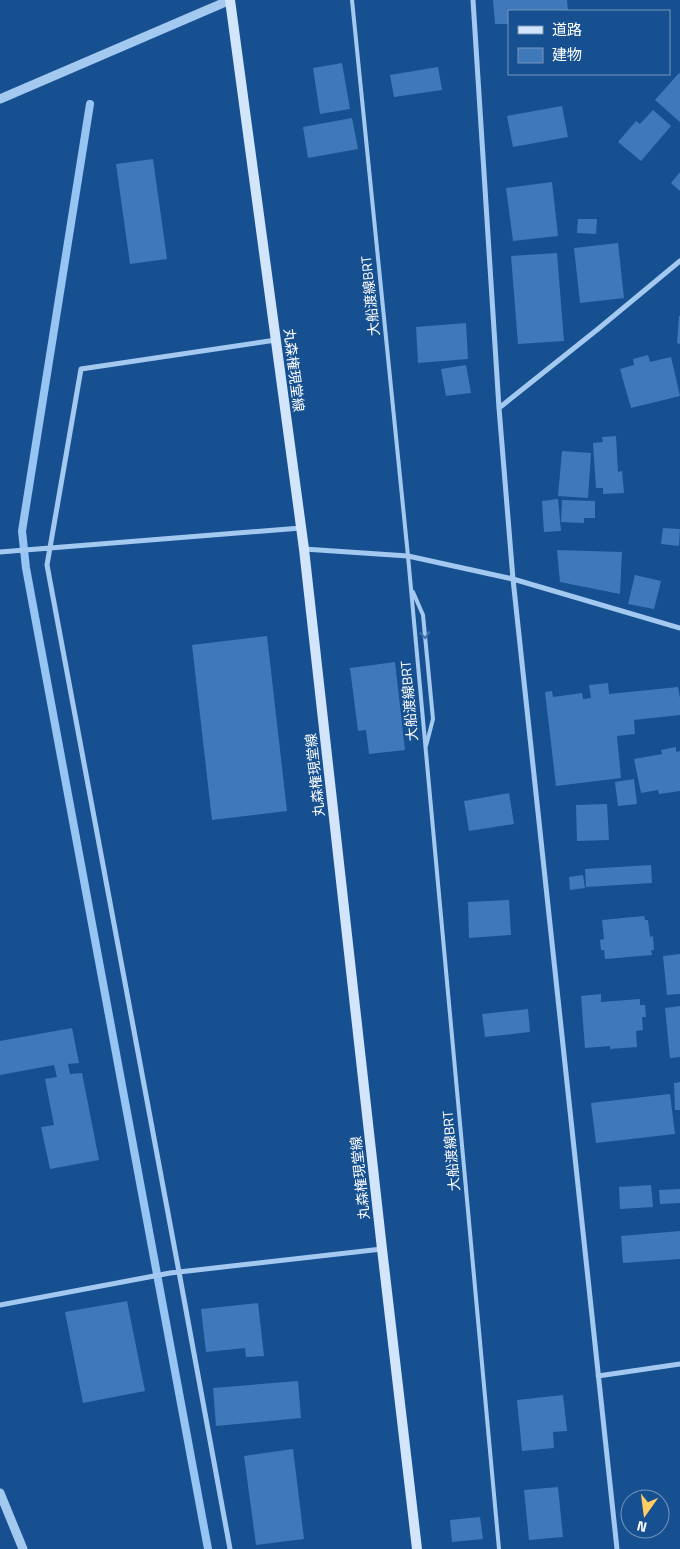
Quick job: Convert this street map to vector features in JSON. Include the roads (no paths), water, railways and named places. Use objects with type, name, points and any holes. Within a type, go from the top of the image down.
[{"type":"main road","name":"丸森権現堂線","points":[[230,0],[304,549],[417,1549]]},
{"type":"street","points":[[0,99],[230,0]]},
{"type":"street","points":[[473,0],[499,408],[513,579],[617,1549]]},
{"type":"street","points":[[499,408],[598,330],[680,261]]},
{"type":"street","points":[[230,1549],[47,565],[81,369],[277,340]]},
{"type":"street","points":[[0,552],[301,528]]},
{"type":"street","points":[[304,549],[408,556],[513,579],[680,628]]},
{"type":"street","points":[[0,1304],[170,1273],[382,1249]]},
{"type":"street","points":[[598,1376],[680,1364]]},
{"type":"street","points":[[0,1494],[23,1549]]},
{"type":"lane","name":"大船渡線BRT","points":[[352,0],[408,556],[499,1549]]},
{"type":"lane","name":"大船渡線BRT","points":[[411,589],[423,614],[433,719],[425,751]]},
{"type":"waterway","points":[[90,104],[22,531],[26,568],[208,1549]]}]
